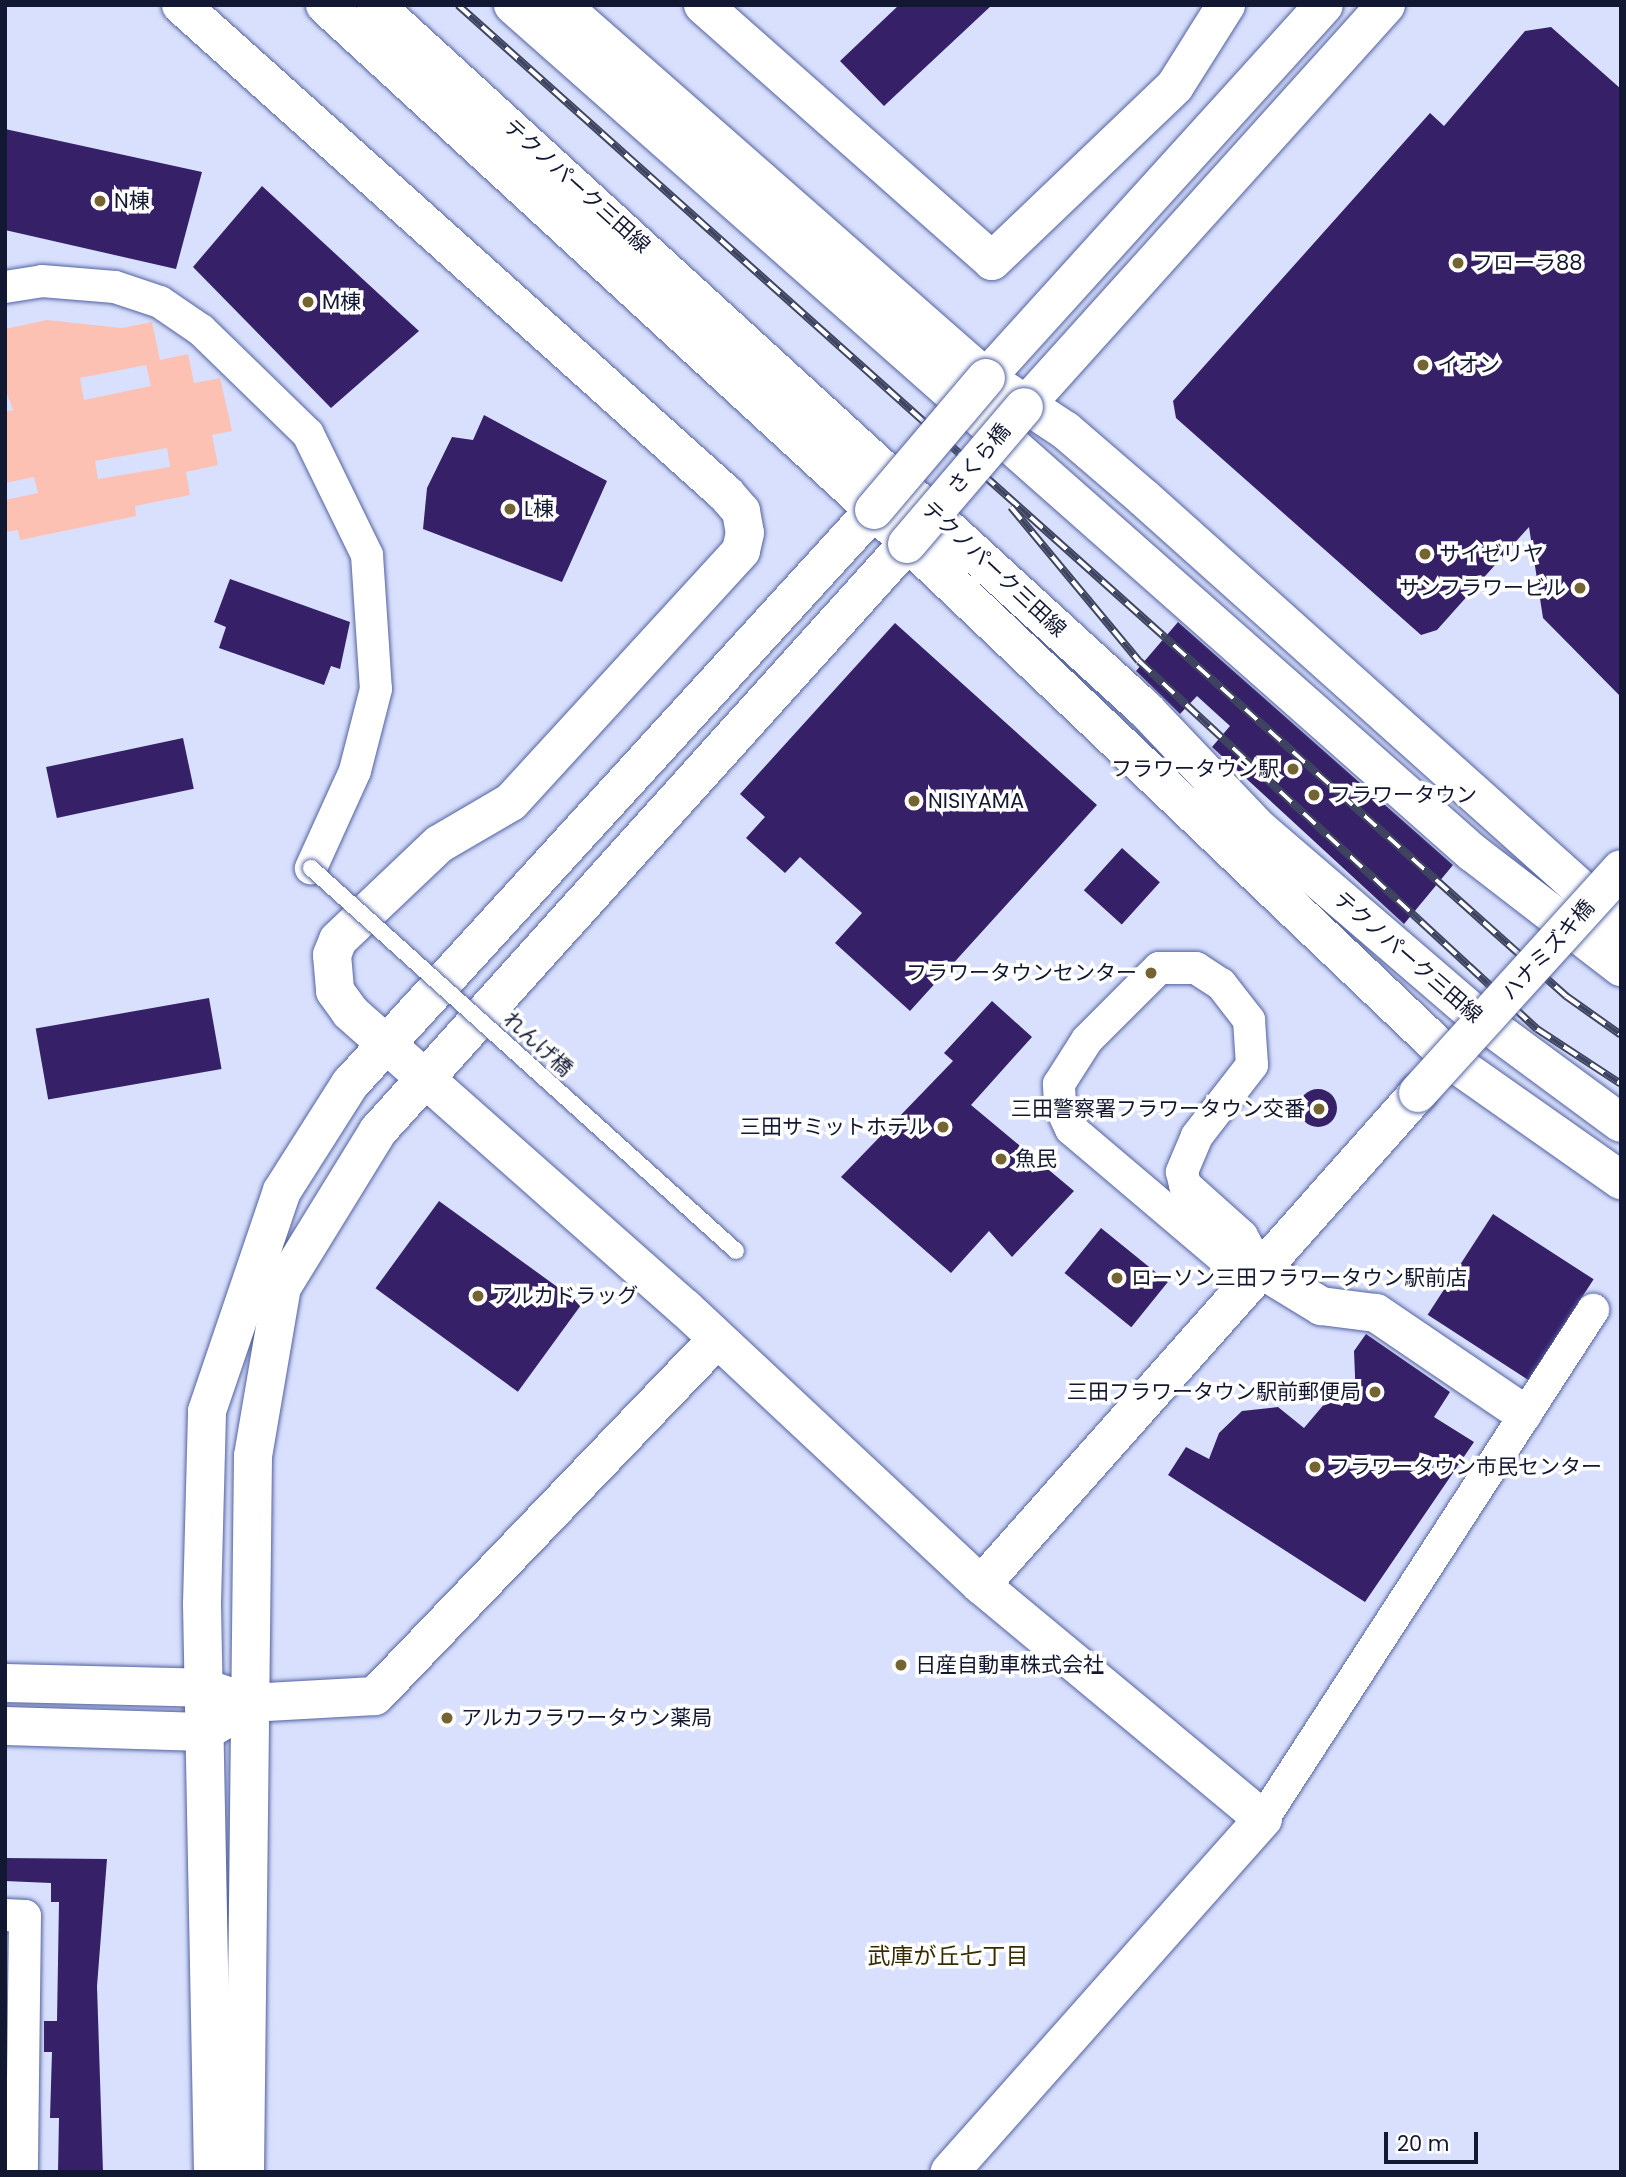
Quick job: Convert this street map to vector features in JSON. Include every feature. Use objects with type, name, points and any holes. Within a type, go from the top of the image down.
[{"type":"street","points":[[181,5],[741,511],[740,551],[511,802],[439,844],[338,940],[332,955],[335,991],[388,1046],[716,1340],[981,1585],[1263,1819]]},
{"type":"street","points":[[326,5],[874,510],[1460,1068],[1621,1180]]},
{"type":"street","name":"テクノパーク三田線","points":[[375,5],[1146,710],[1258,828],[1480,1020],[1621,1123]]},
{"type":"street","points":[[513,5],[1473,853],[1621,967]]},
{"type":"street","points":[[561,5],[986,378],[1024,407],[1065,430],[1144,498],[1621,925]]},
{"type":"street","points":[[703,5],[992,261],[1175,86],[1226,5]]},
{"type":"street","points":[[213,2172],[204,1732],[207,1411],[282,1191],[350,1084],[388,1046],[874,510],[986,378],[1324,5]]},
{"type":"street","name":"さくら橋","points":[[245,2172],[253,1456],[282,1287],[378,1130],[907,544],[1024,407],[1386,5]]},
{"type":"street","points":[[5,287],[42,281],[115,287],[160,302],[201,330],[308,434],[367,555],[376,689],[355,771],[311,868]]},
{"type":"street","name":"ハナミズキ橋","points":[[981,1585],[1259,1268],[1621,869]]},
{"type":"street","points":[[1259,1268],[1242,1236],[1185,1185],[1182,1172],[1196,1136],[1252,1065],[1249,1020],[1221,984],[1196,968],[1159,968],[1087,1040],[1059,1084],[1060,1105],[1071,1129],[1222,1257],[1259,1268],[1321,1306],[1376,1313],[1523,1413]]},
{"type":"street","points":[[1421,1031],[1621,1146]]},
{"type":"street","points":[[950,2172],[1263,1819],[1523,1413],[1593,1310]]},
{"type":"street","points":[[5,1683],[204,1688],[249,1703],[375,1696],[716,1340]]},
{"type":"street","points":[[5,1726],[204,1732],[249,1703]]},
{"type":"street","points":[[5,1915],[25,1916],[22,2172]]},
{"type":"lane","name":"れんげ橋","points":[[311,868],[736,1251]]},
{"type":"shaded area","points":[[47,320],[122,328],[152,322],[160,360],[188,354],[194,383],[220,378],[232,431],[212,435],[218,465],[186,472],[190,495],[135,506],[136,516],[20,540],[18,530],[5,532],[5,500],[38,493],[34,477],[5,483],[5,412],[13,410],[5,389],[5,329]],"holes":[[[146,365],[151,386],[84,400],[80,378]],[[167,448],[170,467],[98,479],[95,461]]]},
{"type":"building","points":[[899,5],[992,5],[884,106],[840,61]]},
{"type":"building","name":"フローラ88","points":[[1551,27],[1621,89],[1621,697],[1543,618],[1529,527],[1437,630],[1421,635],[1176,418],[1173,401],[1430,113],[1444,126],[1525,31]]},
{"type":"building","name":"N棟","points":[[5,129],[202,172],[176,269],[5,230]]},
{"type":"building","name":"M棟","points":[[262,186],[419,331],[331,408],[193,267]]},
{"type":"building","name":"L棟","points":[[484,415],[607,481],[562,582],[423,529],[427,488],[452,437],[473,440]]},
{"type":"building","points":[[230,579],[350,622],[340,669],[331,666],[324,685],[219,648],[226,627],[214,622]]},
{"type":"building","name":"フラワータウン駅","points":[[1178,622],[1453,865],[1404,924],[1212,747],[1230,726],[1197,696],[1180,714],[1136,671]]},
{"type":"building","points":[[895,623],[1097,805],[910,1011],[835,943],[862,913],[800,857],[785,873],[746,838],[765,817],[740,794]]},
{"type":"building","points":[[183,738],[194,789],[57,818],[46,767]]},
{"type":"building","points":[[1122,848],[1160,882],[1122,924],[1084,890]]},
{"type":"building","points":[[209,998],[222,1069],[48,1099],[36,1029]]},
{"type":"building","name":"三田サミットホテル","points":[[992,1001],[1032,1037],[971,1105],[1074,1191],[1012,1257],[989,1231],[951,1273],[841,1177],[953,1061],[944,1053]]},
{"type":"building","points":[[1318,1089],[1331,1095],[1337,1108],[1331,1121],[1318,1127],[1305,1121],[1299,1108],[1305,1095]]},
{"type":"building","name":"アルカドラッグ","points":[[439,1201],[581,1304],[518,1392],[376,1288]]},
{"type":"building","points":[[1493,1214],[1594,1279],[1528,1380],[1428,1315]]},
{"type":"building","name":"ローソン三田フラワータウン駅前店","points":[[1101,1228],[1168,1282],[1131,1327],[1064,1273]]},
{"type":"building","name":"フラワータウン市民センター","points":[[1366,1334],[1450,1392],[1434,1417],[1474,1442],[1365,1602],[1168,1475],[1186,1447],[1209,1459],[1219,1433],[1242,1411],[1278,1407],[1304,1428],[1326,1402],[1356,1401],[1354,1351]]},
{"type":"building","points":[[5,1858],[107,1859],[97,1986],[103,2172],[58,2172],[59,2118],[50,2118],[52,2052],[44,2052],[44,2021],[57,2021],[59,1902],[51,1902],[51,1883],[5,1881]]},
{"type":"railway","points":[[458,5],[1566,996],[1621,1035]]},
{"type":"railway","points":[[1011,507],[1139,661],[1537,1029],[1621,1084]]},
{"type":"place","name":"N棟","points":[[100,201]]},
{"type":"place","name":"フローラ88","points":[[1458,263]]},
{"type":"place","name":"M棟","points":[[308,302]]},
{"type":"place","name":"イオン","points":[[1423,365]]},
{"type":"place","name":"L棟","points":[[510,509]]},
{"type":"place","name":"サイゼリヤ","points":[[1425,554]]},
{"type":"place","name":"サンフラワービル","points":[[1580,588]]},
{"type":"place","name":"フラワータウン駅","points":[[1293,769]]},
{"type":"place","name":"フラワータウン","points":[[1314,795]]},
{"type":"place","name":"NISIYAMA","points":[[914,801]]},
{"type":"place","name":"フラワータウンセンター","points":[[1151,973]]},
{"type":"place","name":"三田警察署フラワータウン交番","points":[[1319,1109]]},
{"type":"place","name":"三田サミットホテル","points":[[943,1127]]},
{"type":"place","name":"魚民","points":[[1001,1159]]},
{"type":"place","name":"ローソン三田フラワータウン駅前店","points":[[1117,1278]]},
{"type":"place","name":"アルカドラッグ","points":[[478,1296]]},
{"type":"place","name":"三田フラワータウン駅前郵便局","points":[[1375,1392]]},
{"type":"place","name":"フラワータウン市民センター","points":[[1315,1467]]},
{"type":"place","name":"日産自動車株式会社","points":[[901,1665]]},
{"type":"place","name":"アルカフラワータウン薬局","points":[[447,1718]]},
{"type":"district","name":"武庫が丘七丁目","points":[[948,1956]]}]
